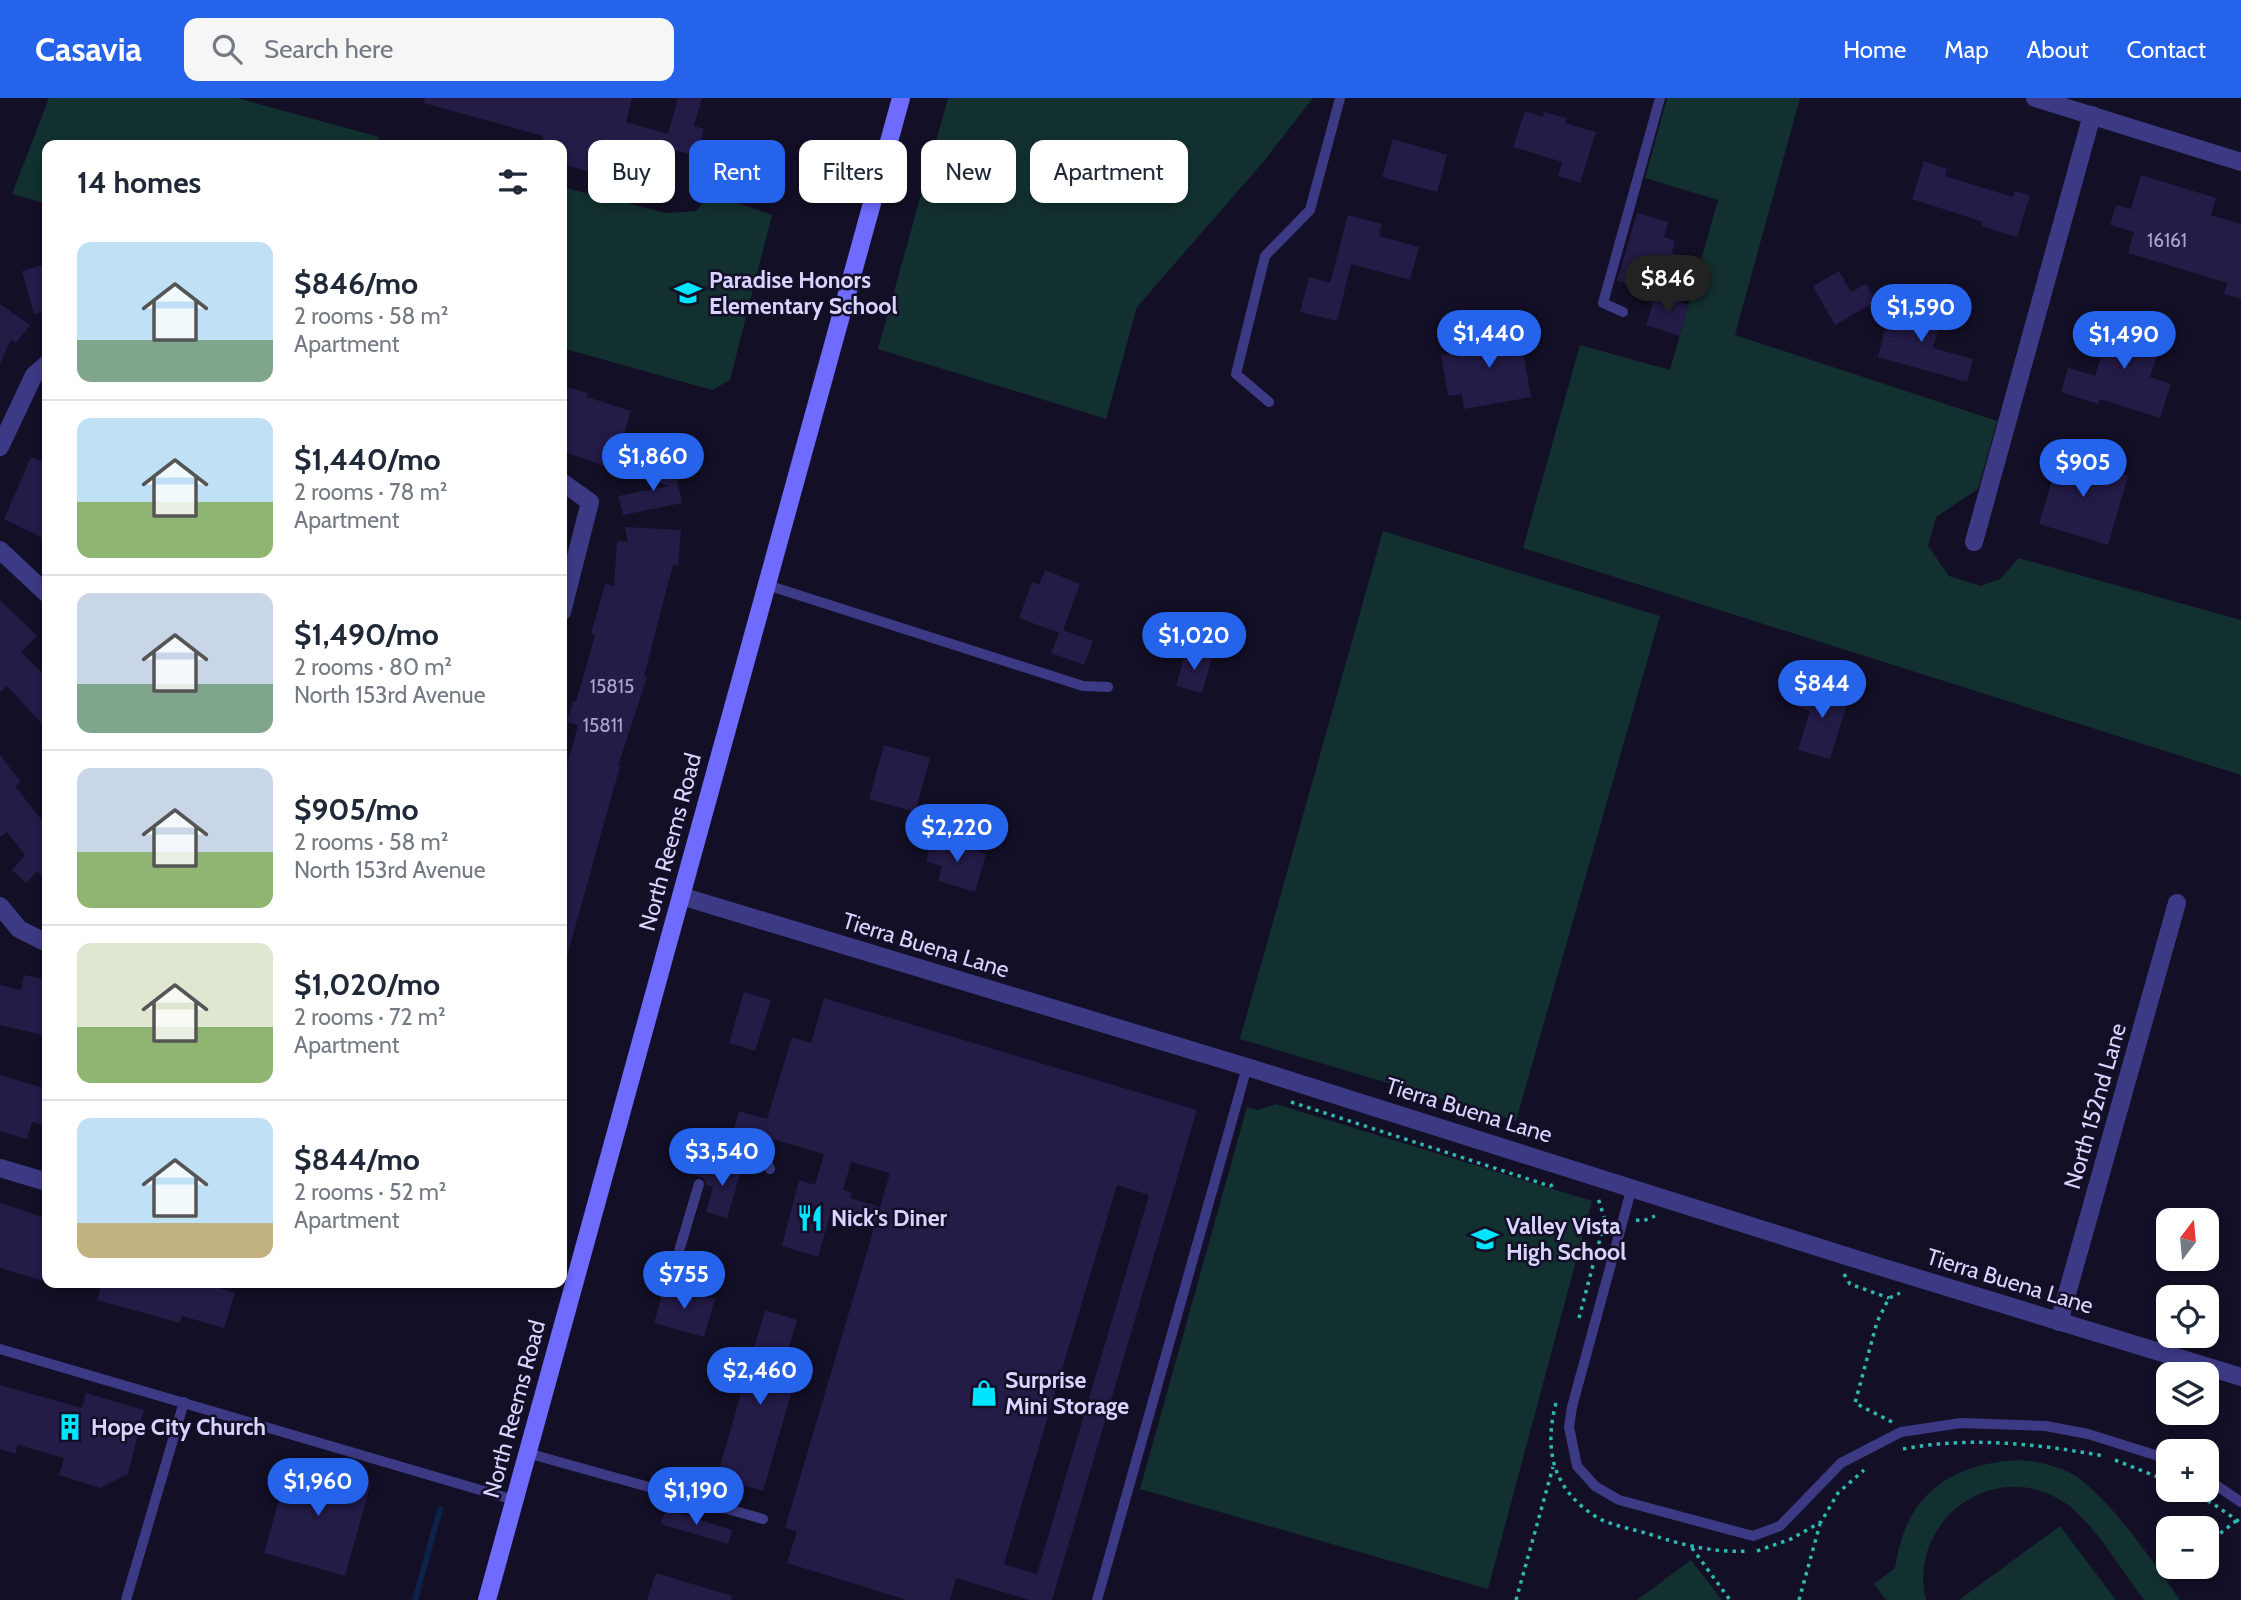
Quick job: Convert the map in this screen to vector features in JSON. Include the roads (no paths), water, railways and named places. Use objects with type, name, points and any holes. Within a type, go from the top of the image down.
[{"type":"main road","name":"North Reems Road","points":[[487,1600],[901,98]]},
{"type":"street","points":[[2035,98],[2241,162]]},
{"type":"street","points":[[1974,542],[2092,116]]},
{"type":"street","points":[[0,447],[34,375],[42,369]]},
{"type":"street","points":[[567,486],[590,502],[567,592]]},
{"type":"street","points":[[0,550],[42,589]]},
{"type":"street","name":"Tierra Buena Lane","points":[[681,896],[1247,1067],[2241,1377]]},
{"type":"street","name":"North 152nd Lane","points":[[2059,1322],[2177,903]]},
{"type":"street","points":[[0,906],[19,929],[42,940]]},
{"type":"street","points":[[0,1168],[42,1181]]},
{"type":"lane","points":[[1269,402],[1236,374],[1265,256],[1310,209],[1340,98]]},
{"type":"lane","points":[[1623,312],[1603,303],[1660,98]]},
{"type":"lane","points":[[767,584],[1083,686],[1108,687]]},
{"type":"lane","points":[[1097,1600],[1247,1067]]},
{"type":"lane","points":[[704,1167],[719,1141],[732,1141],[764,1152],[770,1169]]},
{"type":"lane","points":[[679,1251],[699,1184]]},
{"type":"lane","points":[[1632,1187],[1572,1407],[1569,1427],[1577,1466],[1595,1486],[1619,1500],[1753,1536],[1780,1527],[1842,1463],[1897,1434],[1961,1423],[2046,1426],[2088,1434],[2156,1455]]},
{"type":"lane","points":[[0,1349],[514,1500]]},
{"type":"lane","points":[[126,1600],[184,1402]]},
{"type":"lane","points":[[527,1453],[763,1519]]},
{"type":"lane","points":[[2219,1487],[2241,1502]]},
{"type":"waterway","points":[[415,1600],[440,1509]]},
{"type":"place","name":"Paradise Honors Elementary School","points":[[688,293]]},
{"type":"place","name":"Nick's Diner","points":[[810,1218]]},
{"type":"place","name":"Valley Vista High School","points":[[1485,1239]]},
{"type":"place","name":"Surprise Mini Storage","points":[[984,1393]]},
{"type":"place","name":"Hope City Church","points":[[70,1427]]}]
